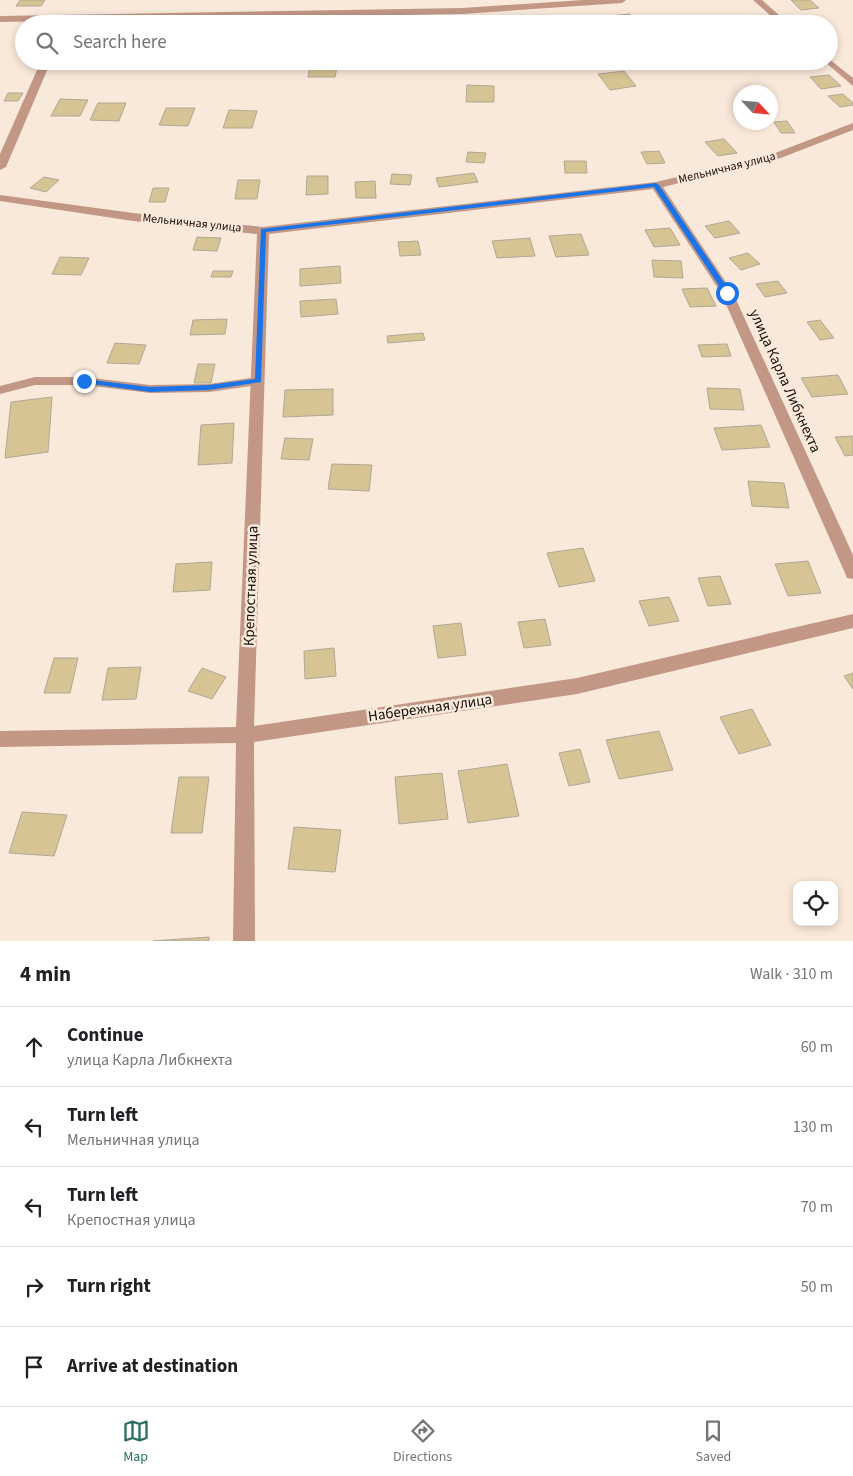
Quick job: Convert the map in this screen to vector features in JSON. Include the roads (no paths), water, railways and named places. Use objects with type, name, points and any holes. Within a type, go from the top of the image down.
[{"type":"street","points":[[303,15],[462,11],[622,0]]},
{"type":"street","points":[[0,19],[15,19]]},
{"type":"street","points":[[0,167],[42,70]]},
{"type":"street","name":"Мельничная улица","points":[[0,198],[133,217],[263,231],[656,185],[774,157],[853,126]]},
{"type":"street","name":"улица Карла Либкнехта","points":[[656,185],[727,293],[853,573]]},
{"type":"street","name":"Крепостная улица","points":[[244,941],[246,735],[263,231]]},
{"type":"street","name":"Набережная улица","points":[[0,739],[246,735],[578,686],[853,621]]},
{"type":"lane","points":[[757,0],[774,15]]},
{"type":"lane","points":[[838,70],[853,83]]},
{"type":"lane","points":[[0,390],[35,381],[84,381],[150,390],[209,388],[258,381]]}]
